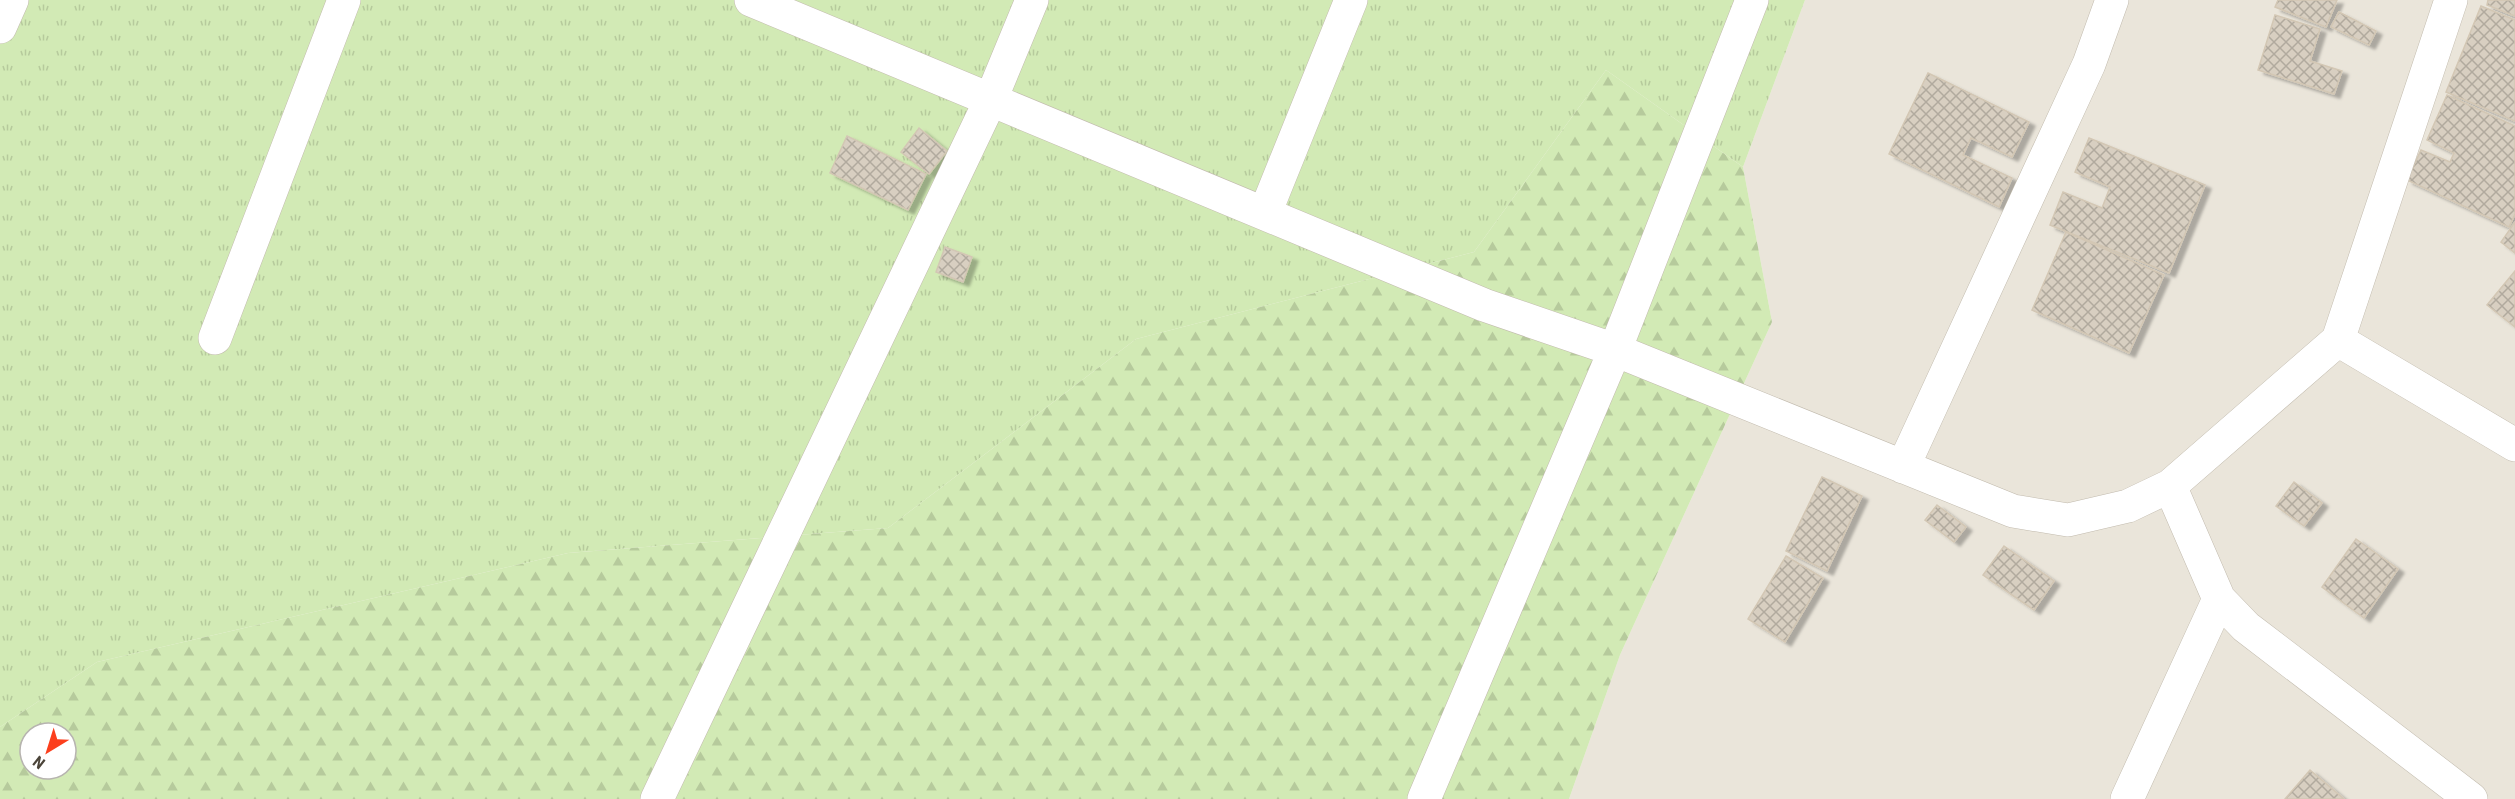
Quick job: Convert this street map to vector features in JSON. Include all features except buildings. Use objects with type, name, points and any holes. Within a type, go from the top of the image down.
[{"type":"street","points":[[0,27],[12,0]]},
{"type":"street","points":[[215,338],[344,0]]},
{"type":"street","points":[[751,0],[1484,305],[1615,350],[2013,511],[2068,520],[2127,506],[2170,486],[2338,339],[2451,0]]},
{"type":"street","points":[[657,799],[991,99],[1032,0]]},
{"type":"street","points":[[1265,213],[1351,0]]},
{"type":"street","points":[[1424,799],[1615,350],[1752,0]]},
{"type":"street","points":[[1903,467],[2089,64],[2112,0]]},
{"type":"street","points":[[2338,339],[2515,445]]},
{"type":"street","points":[[2170,486],[2219,600],[2246,627],[2471,799]]},
{"type":"street","points":[[2127,799],[2219,600]]},
{"type":"shaded area","points":[[1805,0],[2515,0],[2515,799],[1569,799],[1620,655],[1772,322],[1743,167]]},
{"type":"green space","points":[[0,0],[1805,0],[1743,167],[1606,70],[1474,252],[1136,339],[888,528],[568,553],[97,662],[0,727]]},
{"type":"green space","points":[[1606,70],[1743,167],[1772,322],[1620,655],[1569,799],[0,799],[0,727],[97,662],[568,553],[888,528],[1136,339],[1474,252]]}]
